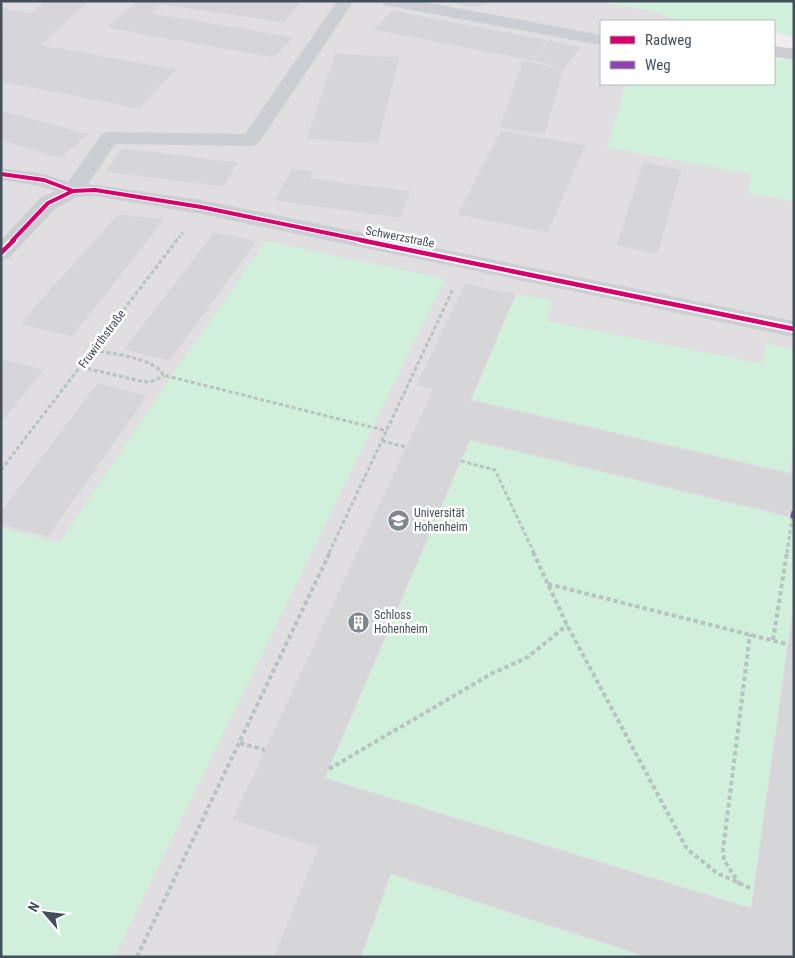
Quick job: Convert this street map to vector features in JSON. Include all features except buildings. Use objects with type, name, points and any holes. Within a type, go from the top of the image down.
[{"type":"street","points":[[1,253],[48,203],[73,191],[109,138],[251,140],[346,1]]},
{"type":"street","points":[[390,1],[600,40]]},
{"type":"street","points":[[775,52],[794,55]]},
{"type":"street","name":"Schwerzstraße","points":[[1,174],[44,180],[73,191],[95,190],[201,207],[794,329]]},
{"type":"path","points":[[136,957],[240,743],[387,431],[465,260]]},
{"type":"path","points":[[94,350],[148,362],[156,366],[164,376],[387,431]]},
{"type":"path","points":[[81,367],[144,382],[153,381],[164,376]]},
{"type":"path","points":[[382,441],[406,447]]},
{"type":"path","points":[[461,461],[495,470],[567,625],[686,849],[708,868],[740,886],[752,889]]},
{"type":"path","points":[[773,640],[792,518]]},
{"type":"path","points":[[547,584],[787,644]]},
{"type":"path","points":[[328,769],[491,674],[528,656],[567,625]]},
{"type":"path","points":[[740,886],[724,860],[723,850],[750,634]]},
{"type":"path","points":[[240,743],[265,750]]},
{"type":"shaded area","name":"Universität Hohenheim","points":[[1,1],[598,1],[652,11],[678,20],[600,20],[600,85],[775,85],[775,59],[794,61],[794,957],[1,957]]},
{"type":"green space","points":[[598,1],[794,1],[794,37],[775,31],[775,20],[678,20],[652,11]]},
{"type":"green space","points":[[775,59],[794,61],[794,201],[748,193],[751,174],[607,147],[626,85],[775,85]]},
{"type":"green space","points":[[266,241],[445,279],[114,957],[1,957],[1,528],[59,543]]},
{"type":"green space","points":[[516,294],[552,301],[546,321],[762,364],[766,343],[794,350],[794,442],[789,473],[471,400]]},
{"type":"green space","points":[[470,440],[794,518],[794,600],[751,908],[325,778]]},
{"type":"green space","points":[[391,874],[646,957],[361,957]]},
{"type":"marked path","points":[[792,518],[794,510]]},
{"type":"cycle path","points":[[1,174],[44,180],[73,191],[95,190],[201,207],[794,329]]},
{"type":"cycle path","points":[[1,253],[48,203],[73,191]]},
{"type":"place","name":"Universität Hohenheim","points":[[398,520]]},
{"type":"place","name":"Schloss Hohenheim","points":[[358,622]]}]
